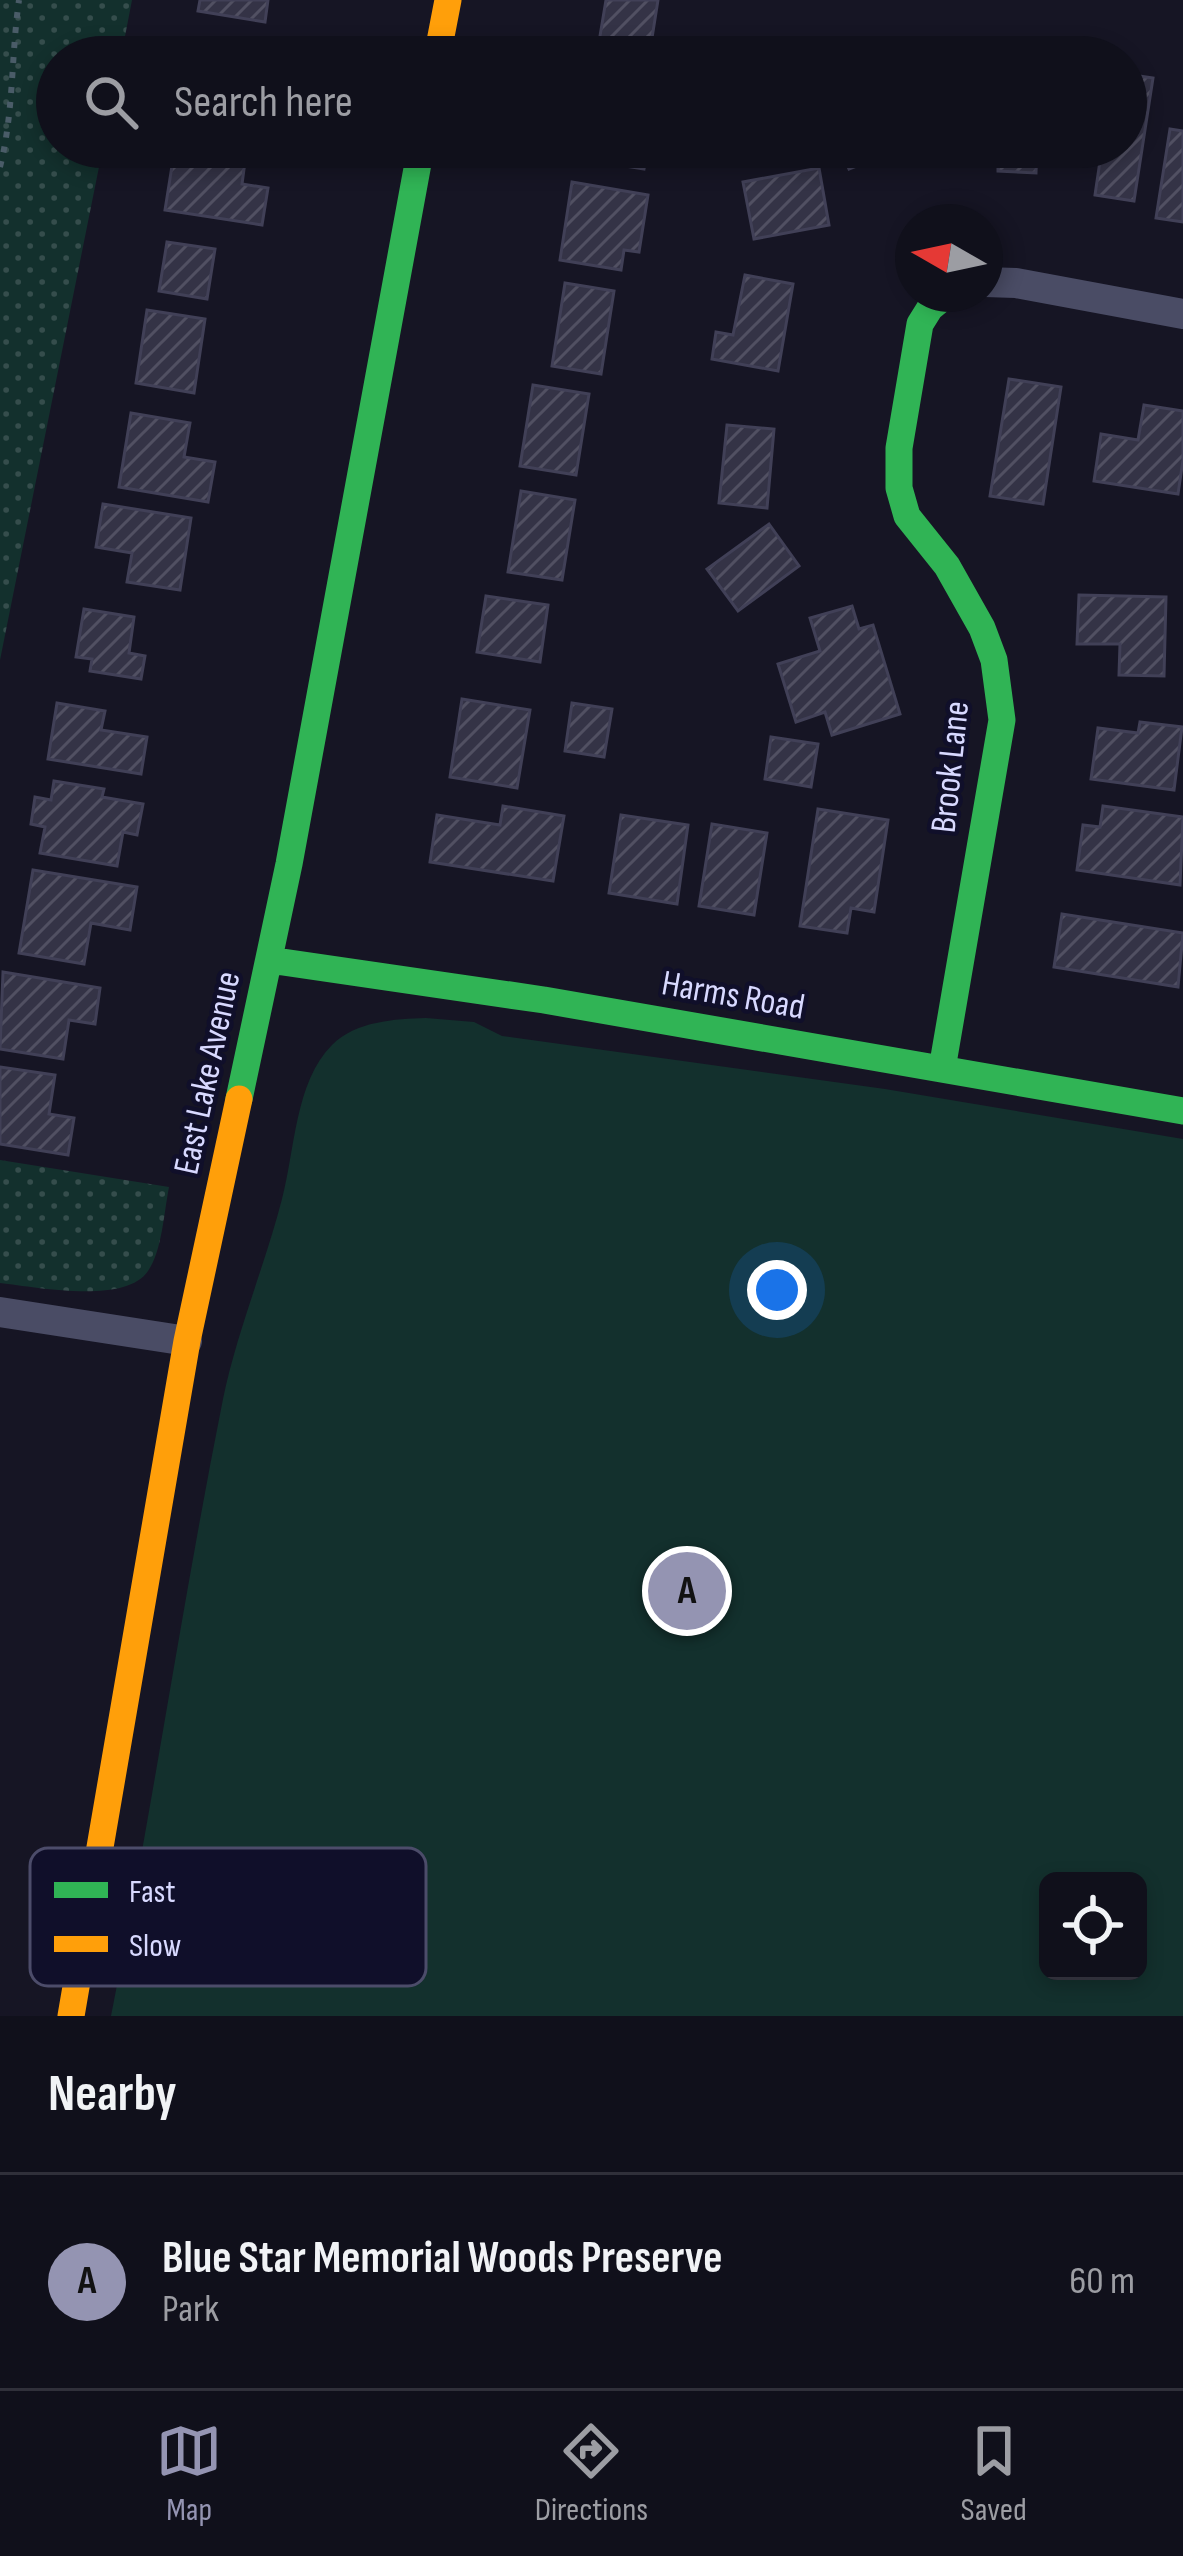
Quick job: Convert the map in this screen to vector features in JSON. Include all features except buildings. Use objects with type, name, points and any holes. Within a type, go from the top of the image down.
[{"type":"main road","points":[[441,36],[448,0]]},
{"type":"main road","name":"East Lake Avenue","points":[[100,1848],[187,1341],[269,960],[417,168]]},
{"type":"main road","name":"Brook Lane","points":[[931,312],[920,324],[914,347],[898,488],[907,516],[947,566],[982,628],[994,661],[1002,720],[942,1069]]},
{"type":"main road","name":"Harms Road","points":[[269,960],[544,1000],[1183,1111]]},
{"type":"main road","name":"East Lake Avenue","points":[[71,2016],[76,1986]]},
{"type":"street","points":[[1003,283],[1183,314]]},
{"type":"street","points":[[0,1312],[187,1341]]},
{"type":"path","points":[[0,167],[11,122],[11,53],[19,0]]},
{"type":"green space","points":[[0,0],[132,0],[125,36],[36,36],[36,168],[99,168],[0,660]]},
{"type":"green space","points":[[426,1018],[474,1022],[502,1036],[885,1089],[1183,1139],[1183,2016],[111,2016],[117,1986],[426,1986],[426,1848],[142,1848],[236,1348],[282,1199],[303,1097],[320,1060],[352,1031],[376,1023]]},
{"type":"green space","points":[[0,1160],[169,1187],[159,1242],[148,1271],[137,1281],[101,1291],[0,1283]]},
{"type":"traffic: fast","points":[[239,1099],[289,864],[417,168]]},
{"type":"traffic: fast","points":[[928,312],[920,324],[899,448],[899,488],[907,516],[947,566],[982,628],[994,660],[1002,720],[942,1069]]},
{"type":"traffic: fast","points":[[269,960],[544,1000],[1183,1111]]},
{"type":"traffic: slow","points":[[441,36],[448,0]]},
{"type":"traffic: slow","points":[[100,1848],[187,1341],[239,1099]]},
{"type":"traffic: slow","points":[[71,2016],[76,1986]]},
{"type":"place","name":"Blue Star Memorial Woods Preserve","points":[[687,1591]]}]
